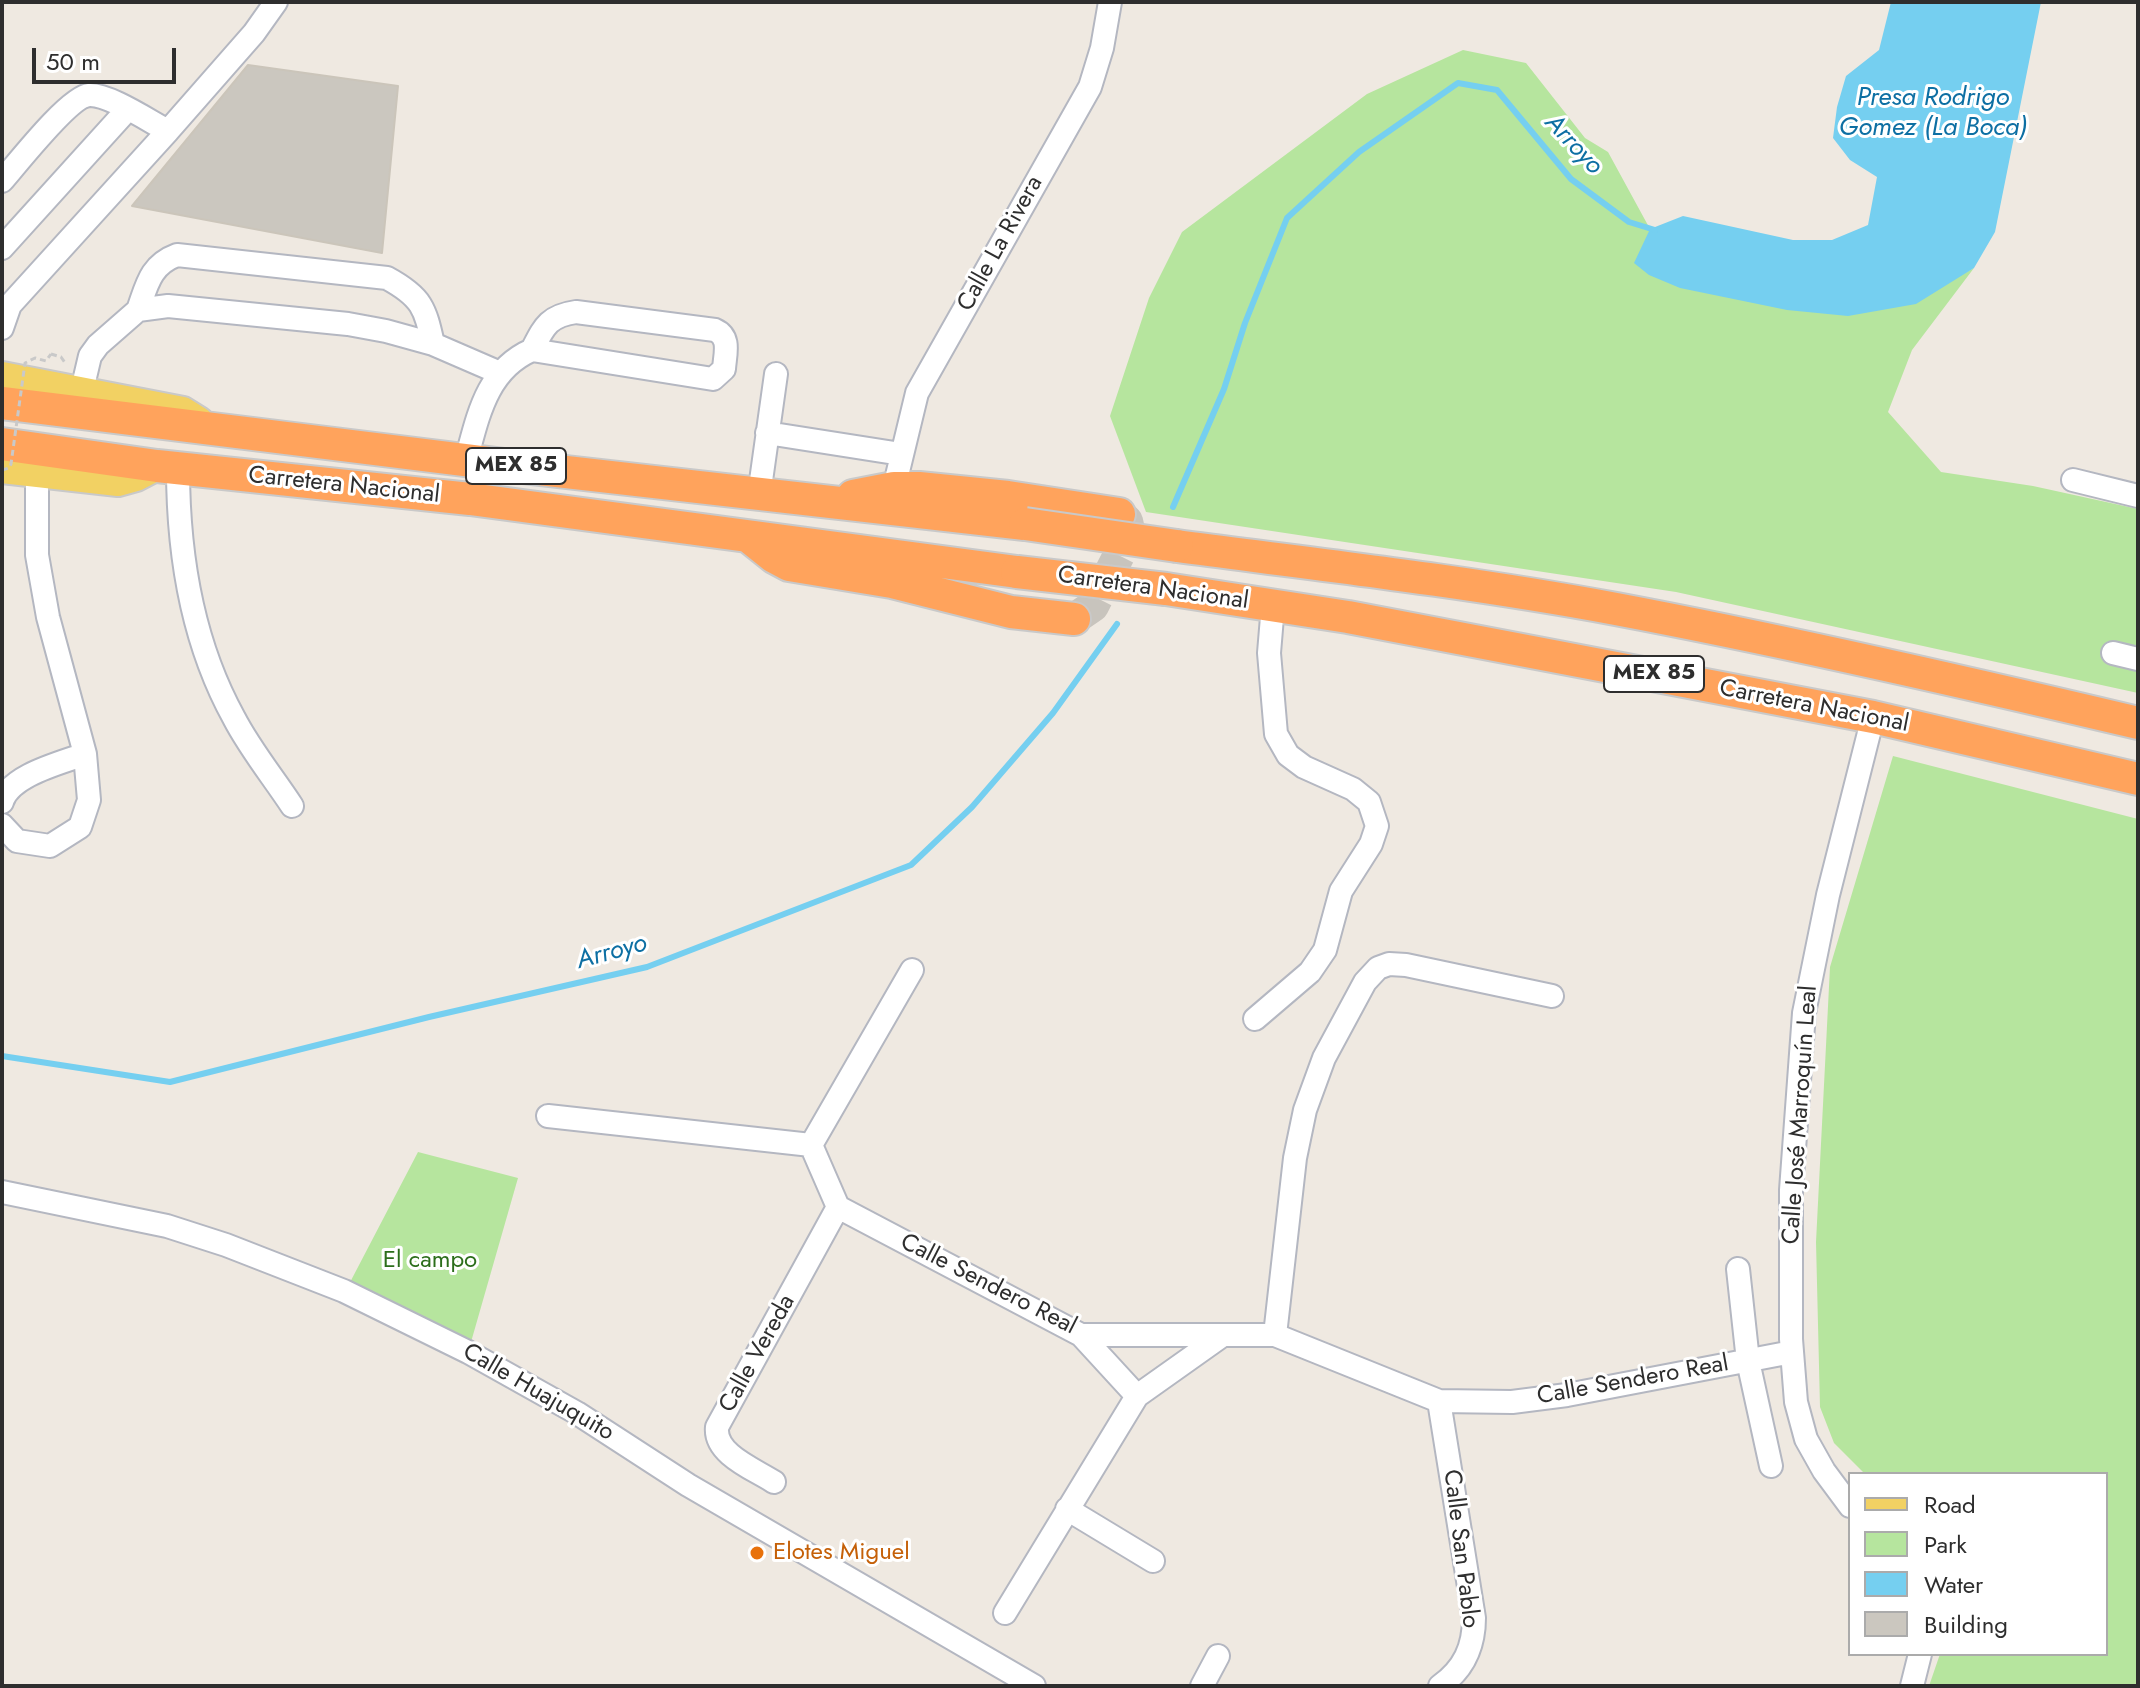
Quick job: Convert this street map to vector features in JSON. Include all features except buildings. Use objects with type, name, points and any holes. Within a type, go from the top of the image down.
[{"type":"highway","name":"Carretera Nacional","points":[[2,403],[759,495],[1025,524],[1372,571],[1613,609],[1891,664],[2138,723]]},
{"type":"highway","name":"Carretera Nacional","points":[[2,444],[168,467],[470,499],[1166,589],[1363,619],[1873,717],[2138,779]]},
{"type":"highway","name":"MEX 85","points":[[823,502],[894,488],[1008,497],[1119,514]]},
{"type":"highway","points":[[747,535],[789,565],[892,582],[1011,612],[1074,619]]},
{"type":"main road","name":"Carretera Nacional","points":[[2,376],[183,411],[209,429]]},
{"type":"main road","name":"Carretera Nacional","points":[[2,469],[118,482],[168,467]]},
{"type":"street","points":[[2,328],[6,301],[168,131],[254,33],[276,2]]},
{"type":"street","name":"Calle La Rivera","points":[[894,488],[917,393],[1090,87],[1102,48],[1110,2]]},
{"type":"street","points":[[2,181],[76,100],[88,95],[101,97],[168,131]]},
{"type":"street","points":[[2,248],[127,110]]},
{"type":"street","points":[[82,390],[90,356],[138,310],[149,277],[162,260],[177,255],[387,278],[409,290],[426,312],[433,344]]},
{"type":"street","points":[[138,310],[168,306],[348,324],[433,344],[500,373]]},
{"type":"street","points":[[466,460],[482,400],[500,373],[517,357],[532,350],[713,379],[724,369],[727,342],[715,330],[576,312],[559,314],[546,324],[532,350]]},
{"type":"street","points":[[759,495],[776,374]]},
{"type":"street","points":[[767,433],[901,454]]},
{"type":"street","points":[[168,467],[202,649],[234,720],[292,806]]},
{"type":"street","points":[[2,825],[17,841],[50,846],[80,827],[89,800],[85,754],[48,617],[37,555],[37,474]]},
{"type":"street","points":[[2073,480],[2138,496]]},
{"type":"street","points":[[1255,1019],[1310,972],[1325,950],[1341,891],[1371,844],[1377,826],[1369,802],[1353,789],[1296,761],[1288,755],[1276,734],[1269,653],[1273,605]]},
{"type":"street","points":[[2113,653],[2138,659]]},
{"type":"street","name":"Calle José Marroquín Leal","points":[[1848,1503],[1824,1471],[1806,1439],[1796,1402],[1792,1352],[1791,1190],[1804,1013],[1828,895],[1873,717]]},
{"type":"street","points":[[2,802],[4,796],[26,776],[85,754]]},
{"type":"street","points":[[1275,1335],[1295,1158],[1305,1110],[1324,1058],[1365,982],[1378,968],[1389,964],[1406,965],[1552,996]]},
{"type":"street","points":[[811,1145],[912,970]]},
{"type":"street","points":[[548,1116],[811,1145]]},
{"type":"street","points":[[811,1145],[838,1207]]},
{"type":"street","name":"Calle Huajuquito","points":[[2,1192],[167,1226],[226,1245],[358,1298],[468,1352],[577,1413],[688,1485],[1034,1686]]},
{"type":"street","name":"Calle Sendero Real","points":[[838,1207],[1081,1335],[1275,1335],[1439,1401],[1512,1402],[1567,1395],[1792,1352]]},
{"type":"street","name":"Calle Vereda","points":[[774,1482],[729,1454],[716,1435],[717,1427],[838,1207]]},
{"type":"street","points":[[1738,1269],[1748,1361],[1771,1466]]},
{"type":"street","points":[[1081,1335],[1137,1396]]},
{"type":"street","points":[[1005,1613],[1137,1396],[1223,1335]]},
{"type":"street","name":"Calle San Pablo","points":[[1439,1401],[1474,1618],[1471,1646],[1463,1664],[1440,1686]]},
{"type":"street","points":[[1067,1509],[1153,1561]]},
{"type":"street","points":[[1202,1686],[1218,1656]]},
{"type":"street","points":[[1912,1686],[1920,1656]]},
{"type":"path","points":[[2,469],[9,468],[11,464],[25,363],[35,358],[46,361],[51,354]]},
{"type":"green space","points":[[1463,50],[1526,63],[1585,138],[1608,152],[1650,229],[1946,283],[1974,268],[1912,350],[1888,412],[1941,472],[2033,486],[2138,509],[2138,693],[1676,592],[1146,512],[1110,416],[1149,298],[1182,232],[1367,94]]},
{"type":"green space","points":[[1893,756],[2138,819],[2138,1686],[1929,1686],[1939,1656],[2108,1656],[2108,1472],[1863,1472],[1834,1443],[1820,1407],[1816,1242],[1830,967]]},
{"type":"green space","name":"El campo","points":[[418,1152],[518,1178],[469,1349],[346,1290]]},
{"type":"water","name":"Presa Rodrigo Gomez (La Boca)","points":[[1891,2],[2041,2],[1995,232],[1974,268],[1916,304],[1848,316],[1787,310],[1680,288],[1649,275],[1634,263],[1650,229],[1683,216],[1793,240],[1832,240],[1868,225],[1877,177],[1850,160],[1833,138],[1837,107],[1846,76],[1879,50]]},
{"type":"waterway","name":"Arroyo","points":[[1173,507],[1224,389],[1245,323],[1287,218],[1359,152],[1458,83],[1497,90],[1571,179],[1629,222],[1655,230]]},
{"type":"waterway","name":"Arroyo","points":[[2,1056],[170,1082],[429,1017],[647,967],[911,865],[972,807],[1053,713],[1117,624]]},
{"type":"tunnel","points":[[1074,619],[1093,606],[1122,549],[1129,530],[1122,516]]},
{"type":"place","name":"Elotes Miguel","points":[[757,1553]]}]
